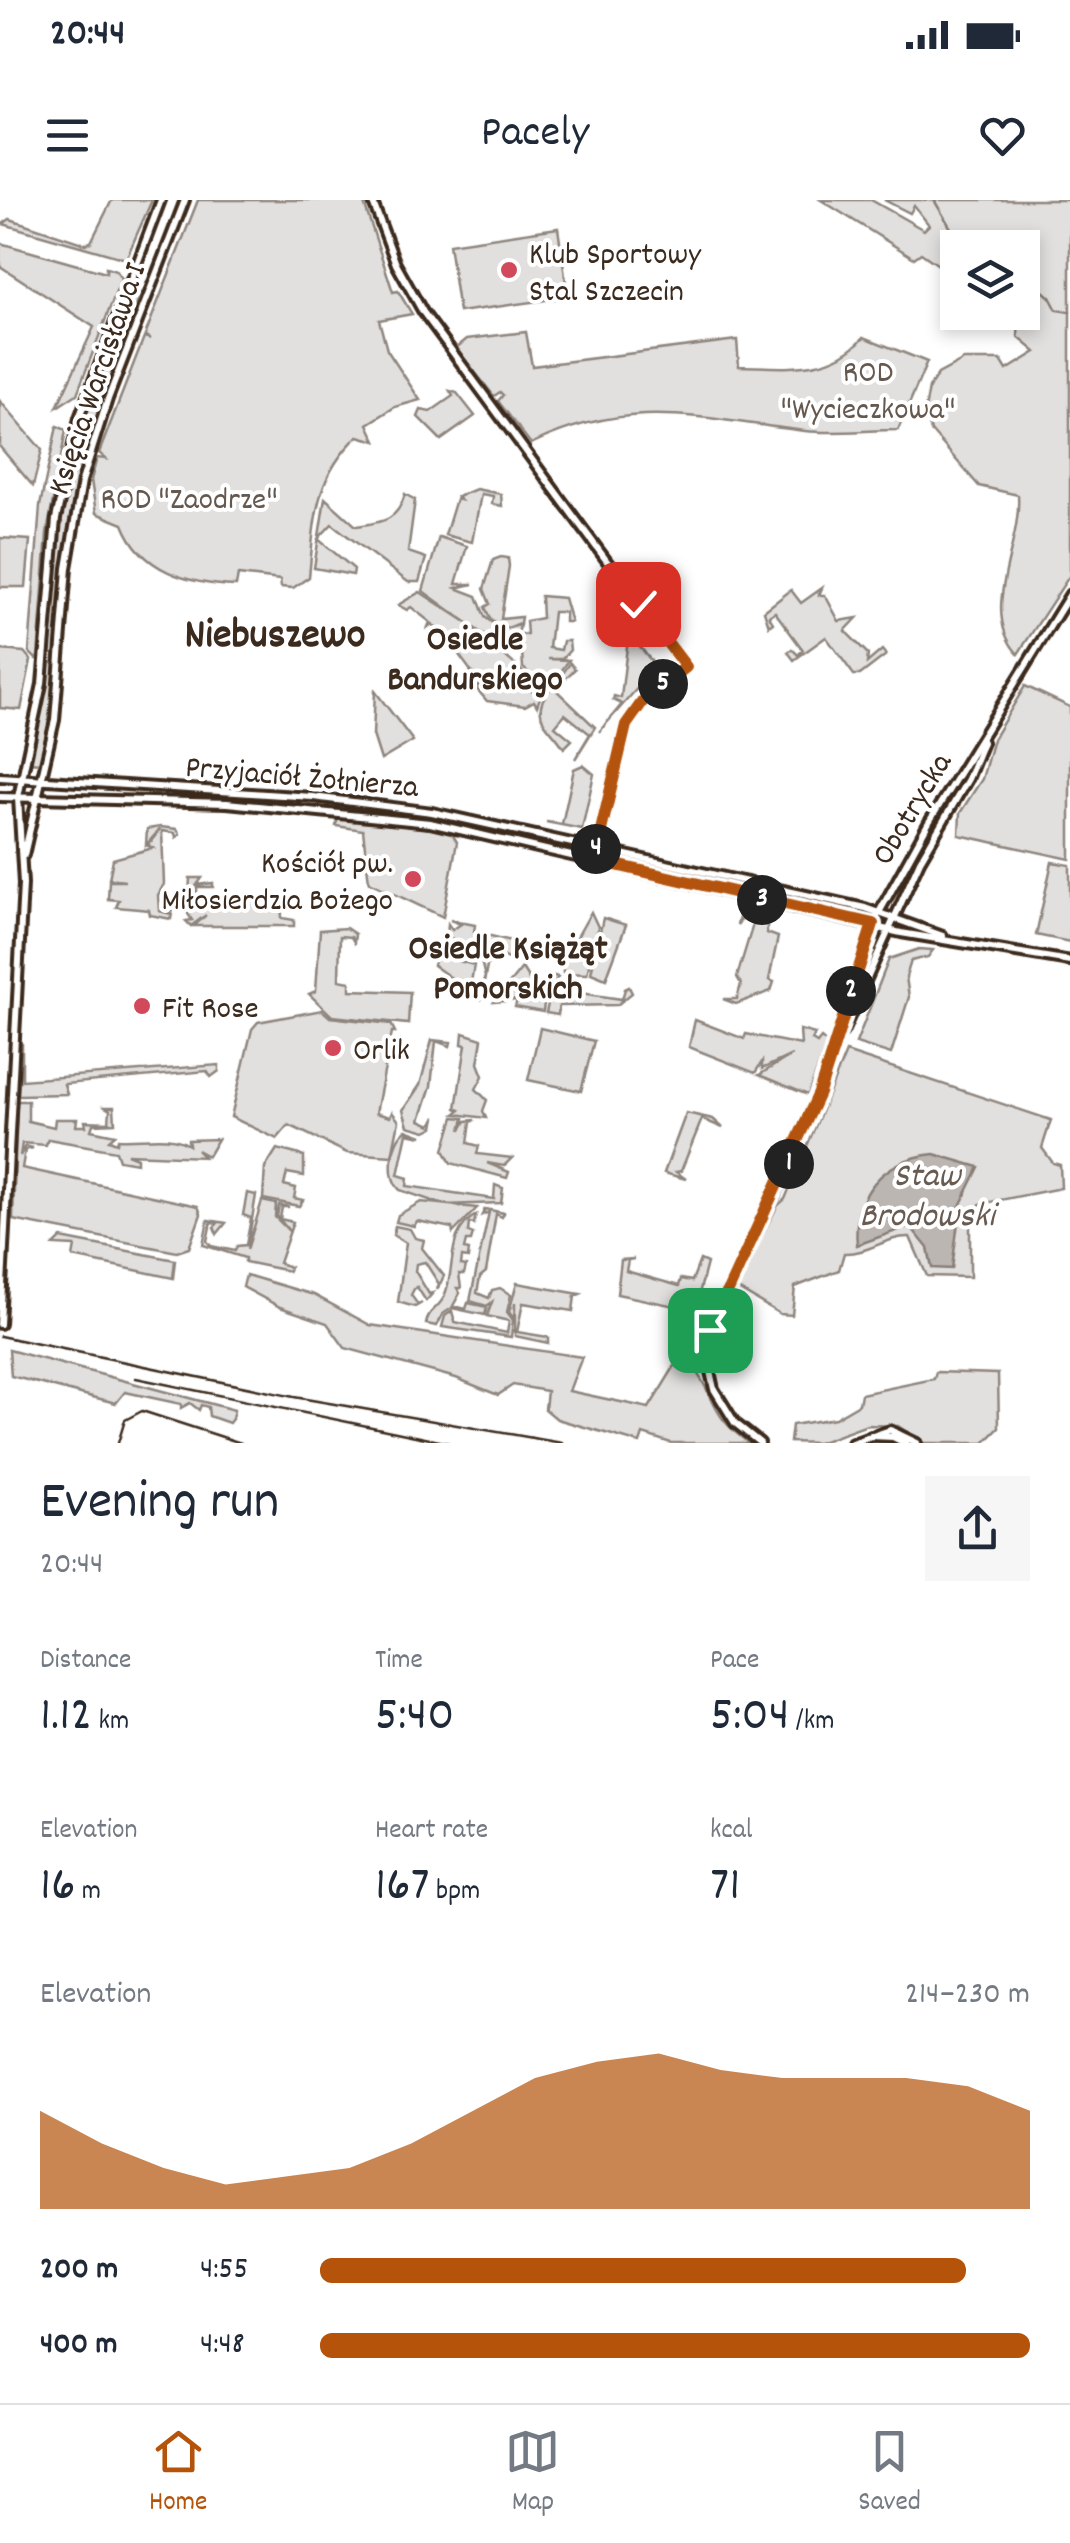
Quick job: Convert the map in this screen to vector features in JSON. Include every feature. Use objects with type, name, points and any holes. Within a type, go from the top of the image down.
[{"type":"street","name":"Księcia Warcisława I","points":[[0,1324],[23,871],[18,798],[42,684],[56,518],[86,398],[161,200]]},
{"type":"street","name":"Księcia Warcisława I","points":[[23,871],[56,710],[66,568],[82,481],[103,413],[185,200]]},
{"type":"street","points":[[372,200],[396,264],[424,314],[686,667],[643,701],[626,725],[594,860]]},
{"type":"street","name":"Obotrycka","points":[[837,1045],[879,912],[1070,594]]},
{"type":"street","name":"Obotrycka","points":[[837,1045],[924,852],[968,779],[987,731]]},
{"type":"street","name":"Przyjaciół Żołnierza","points":[[0,777],[348,801],[446,815],[879,912],[954,940]]},
{"type":"street","name":"Przyjaciół Żołnierza","points":[[0,798],[150,799],[336,811],[446,826],[889,930],[954,940]]},
{"type":"street","points":[[954,940],[1070,961]]},
{"type":"street","points":[[760,1443],[730,1417],[714,1389],[708,1364],[709,1335],[720,1302],[781,1183],[837,1045]]},
{"type":"street","points":[[856,1441],[893,1430],[917,1443]]},
{"type":"street","points":[[856,1441],[884,1436],[905,1443]]},
{"type":"green space","points":[[112,200],[152,200],[126,259],[3,224],[10,219],[85,244],[91,242]]},
{"type":"green space","name":"ROD \"Zaodrze\"","points":[[198,200],[363,200],[393,292],[398,291],[412,314],[379,320],[387,350],[420,400],[395,407],[368,424],[376,441],[358,436],[333,468],[319,500],[309,577],[293,588],[281,587],[280,580],[238,575],[236,586],[201,582],[168,572],[142,553],[123,524],[96,513],[91,480],[97,458],[106,459],[99,453],[144,337],[151,339],[145,335]]},
{"type":"green space","points":[[821,200],[871,200],[924,230],[929,225],[914,206],[910,213],[884,200],[1070,200],[1070,575],[1018,654],[1007,637],[1001,599],[1018,515],[1018,495],[979,486],[931,431],[925,410],[929,388],[938,374],[964,360],[1001,360],[1007,370],[1036,352],[1018,337],[1018,330],[1040,330],[1040,230],[940,230],[940,266],[921,253],[914,258]]},
{"type":"green space","name":"Klub Sportowy Stal Szczecin","points":[[558,228],[568,297],[459,312],[449,244]]},
{"type":"green space","points":[[0,243],[106,273],[106,268],[116,271],[121,279],[77,394],[57,407],[94,327],[0,266]]},
{"type":"green space","points":[[131,289],[141,293],[92,433],[72,507],[49,730],[41,763],[28,762],[40,700],[65,488],[89,402]]},
{"type":"green space","name":"ROD \"Wycieczkowa\"","points":[[526,332],[532,366],[737,340],[739,366],[807,366],[837,357],[864,337],[927,362],[898,430],[816,432],[699,417],[634,416],[567,429],[531,444],[498,401],[503,395],[500,392],[494,396],[456,348],[467,339]]},
{"type":"green space","points":[[450,391],[457,393],[475,416],[441,440],[418,417],[421,410],[430,412],[453,396]]},
{"type":"green space","points":[[0,401],[42,450],[33,486],[0,447]]},
{"type":"green space","points":[[57,426],[66,430],[47,533],[36,659],[29,652],[40,506]]},
{"type":"green space","points":[[476,489],[501,494],[502,506],[492,504],[493,496],[481,494],[472,542],[445,535],[456,499],[460,500],[457,497]]},
{"type":"green space","points":[[405,494],[415,500],[408,552],[426,558],[419,582],[408,582],[332,524],[319,538],[325,498],[356,526],[381,522],[393,515]]},
{"type":"green space","points":[[439,537],[467,546],[456,584],[473,584],[456,588],[477,596],[485,617],[501,630],[520,625],[517,638],[502,648],[423,591]]},
{"type":"green space","points":[[0,538],[30,540],[26,587],[0,587]]},
{"type":"green space","points":[[318,539],[354,569],[353,575],[314,568]]},
{"type":"green space","points":[[508,558],[509,566],[501,619],[521,617],[520,623],[508,628],[491,621],[485,607],[490,604],[484,589],[493,560]]},
{"type":"green space","points":[[822,588],[819,595],[825,595],[839,621],[857,618],[845,631],[868,654],[867,663],[882,650],[886,655],[860,675],[854,675],[826,637],[794,660],[788,652],[792,649],[798,655],[803,650],[775,612],[769,616],[773,623],[769,626],[764,611],[791,590],[801,603]]},
{"type":"green space","points":[[420,592],[469,624],[541,688],[515,689],[542,692],[537,706],[534,701],[525,706],[487,701],[476,688],[480,684],[473,673],[468,676],[471,671],[454,648],[448,649],[452,645],[432,624],[428,627],[430,622],[411,607],[407,610],[398,605]]},
{"type":"green space","points":[[541,596],[564,598],[571,622],[565,622],[565,612],[553,612],[549,648],[561,650],[563,641],[569,641],[570,650],[562,659],[548,659],[569,660],[555,680],[550,676],[552,683],[546,687],[523,668],[521,634],[527,635],[526,621],[542,618]]},
{"type":"green space","points":[[613,633],[631,635],[659,671],[641,684],[599,732],[622,704],[613,700],[614,696],[621,698],[628,638],[616,636],[614,645],[608,644]]},
{"type":"green space","points":[[0,650],[24,652],[31,660],[21,710],[0,708]]},
{"type":"green space","points":[[570,663],[575,669],[555,689],[595,727],[575,759],[590,734],[565,714],[555,726],[572,740],[564,748],[541,714],[543,699]]},
{"type":"green space","points":[[1025,686],[1070,707],[1070,859],[959,835],[960,813],[982,779],[993,739]]},
{"type":"green space","points":[[375,691],[413,741],[381,760],[373,735]]},
{"type":"green space","points":[[583,765],[594,774],[582,829],[546,822],[562,824],[574,769]]},
{"type":"green space","points":[[338,817],[451,832],[457,842],[443,917],[369,882],[363,830],[336,826]]},
{"type":"green space","points":[[160,827],[177,829],[180,834],[176,837],[175,833],[162,831],[164,884],[158,895],[159,911],[171,914],[173,908],[171,919],[150,915],[149,910],[116,907],[119,900],[108,899],[109,881],[125,881],[109,879],[113,859],[153,848],[148,846],[160,829],[146,845],[147,829]]},
{"type":"green space","points":[[1052,862],[1070,865],[1070,942],[1036,935]]},
{"type":"green space","points":[[190,878],[202,878],[197,885],[213,883],[213,887],[197,887],[197,899],[281,895],[282,918],[294,920],[294,926],[194,926],[206,915],[191,926],[186,921],[192,920],[188,914]]},
{"type":"green space","points":[[591,912],[598,927],[587,974],[563,973],[562,964]]},
{"type":"green space","points":[[740,914],[767,920],[767,933],[778,937],[769,980],[774,982],[771,991],[736,1004],[723,999],[737,999],[741,984],[737,977],[754,921],[741,920],[737,925]]},
{"type":"green space","points":[[603,918],[626,925],[606,979],[591,973]]},
{"type":"green space","points":[[450,920],[475,925],[474,932],[524,944],[520,963],[447,937],[448,924],[452,930],[461,924]]},
{"type":"green space","points":[[346,928],[355,934],[354,942],[351,937],[340,936],[339,980],[350,982],[350,990],[410,992],[408,1024],[332,1016],[309,994],[316,991],[320,930]]},
{"type":"green space","points":[[919,949],[933,950],[928,957],[911,961],[906,977],[909,997],[891,1054],[856,1043],[889,959]]},
{"type":"green space","points":[[479,953],[488,961],[481,999],[433,965],[437,955],[474,965],[470,988],[480,992],[485,977]]},
{"type":"green space","points":[[522,968],[544,1003],[543,1012],[515,1007],[517,1000],[494,1002]]},
{"type":"green space","points":[[554,976],[558,977],[552,989],[622,999],[625,989],[629,987],[632,993],[617,1005],[559,1006],[558,1015],[546,1013]]},
{"type":"green space","points":[[322,1010],[330,1017],[391,1024],[395,1032],[376,1113],[390,1117],[392,1112],[399,1121],[392,1156],[347,1153],[289,1125],[277,1139],[231,1117],[252,1029],[258,1022]]},
{"type":"green space","points":[[695,1020],[744,1039],[746,1034],[801,1045],[800,1030],[815,1034],[812,1040],[817,1043],[821,1038],[827,1043],[808,1095],[759,1075],[792,1055],[762,1069],[762,1062],[755,1073],[689,1047]]},
{"type":"green space","points":[[540,1028],[594,1041],[581,1091],[528,1080]]},
{"type":"green space","points":[[463,1033],[482,1039],[478,1063],[483,1076],[476,1089],[487,1100],[483,1111],[486,1118],[455,1114],[460,1110],[456,1108],[466,1045],[462,1044]]},
{"type":"green space","points":[[432,1040],[451,1042],[450,1046],[436,1041],[431,1086],[420,1120],[431,1125],[436,1117],[434,1127],[426,1131],[408,1126],[403,1110],[420,1085]]},
{"type":"green space","points":[[22,1043],[22,1080],[219,1065],[219,1071],[211,1077],[207,1071],[64,1084],[67,1094],[18,1095]]},
{"type":"green space","points":[[846,1052],[1051,1120],[1042,1148],[1053,1163],[1060,1165],[1061,1188],[980,1204],[970,1225],[970,1277],[927,1276],[910,1237],[901,1237],[844,1253],[839,1270],[795,1287],[792,1315],[780,1314],[733,1286],[775,1208],[785,1199]]},
{"type":"green space","points":[[17,1101],[28,1101],[28,1121],[54,1127],[55,1119],[77,1119],[76,1126],[86,1126],[85,1121],[109,1122],[110,1110],[105,1107],[114,1107],[115,1123],[93,1124],[91,1130],[115,1135],[109,1140],[117,1143],[118,1139],[164,1138],[189,1145],[188,1140],[218,1139],[208,1156],[197,1150],[204,1157],[127,1154],[137,1158],[137,1163],[119,1160],[116,1151],[48,1139],[46,1145],[22,1143],[20,1156],[25,1146],[33,1148],[25,1150],[22,1168],[198,1206],[201,1214],[189,1248],[177,1252],[13,1220]]},
{"type":"green space","points":[[686,1113],[713,1119],[723,1128],[702,1119],[681,1171],[676,1172],[686,1179],[664,1173]]},
{"type":"green space","points":[[454,1117],[464,1118],[461,1130],[466,1121],[475,1120],[471,1122],[468,1143],[479,1146],[477,1154],[512,1158],[504,1166],[487,1163],[509,1172],[507,1178],[451,1163],[444,1150]]},
{"type":"green space","points":[[406,1130],[422,1136],[407,1133],[398,1175],[408,1178],[407,1186],[494,1199],[495,1185],[503,1188],[501,1203],[444,1205],[400,1190],[393,1176],[392,1159]]},
{"type":"green space","points":[[277,1149],[304,1156],[304,1176],[287,1173],[284,1185],[296,1188],[294,1198],[303,1200],[299,1206],[263,1199],[265,1168]]},
{"type":"green space","points":[[247,1193],[256,1195],[247,1250],[262,1201],[276,1204],[275,1217],[289,1231],[277,1216],[279,1205],[289,1207],[282,1207],[280,1219],[293,1222],[279,1263],[290,1267],[289,1271],[245,1262],[245,1258],[203,1245],[208,1220],[226,1223],[217,1234],[214,1227],[218,1223],[211,1222],[207,1241],[211,1246],[235,1251],[237,1246],[246,1245],[251,1218],[243,1215]]},
{"type":"green space","points":[[421,1202],[477,1208],[453,1233],[452,1228],[417,1221],[414,1226],[396,1222],[398,1215]]},
{"type":"green space","points":[[485,1209],[504,1213],[502,1217],[496,1214],[486,1272],[480,1277],[477,1293],[489,1298],[492,1290],[500,1288],[511,1295],[507,1312],[513,1320],[511,1337],[442,1327],[445,1316],[452,1311],[455,1322],[507,1333],[509,1321],[487,1316],[492,1302],[487,1306],[470,1301],[489,1212],[482,1215]]},
{"type":"green space","points":[[476,1215],[474,1224],[469,1223],[468,1232],[473,1234],[471,1241],[466,1241],[468,1258],[462,1257],[461,1265],[466,1266],[464,1274],[459,1274],[461,1288],[457,1288],[460,1293],[453,1306],[466,1309],[468,1303],[487,1307],[485,1315],[452,1308],[443,1314],[437,1326],[426,1324],[444,1297],[460,1231]]},
{"type":"green space","points":[[395,1226],[410,1229],[415,1238],[424,1240],[422,1248],[444,1276],[437,1290],[439,1284],[425,1262],[416,1264],[415,1271],[429,1294],[433,1293],[426,1301],[417,1287],[414,1289],[411,1295],[418,1305],[422,1303],[415,1307],[398,1302],[406,1243],[393,1235]]},
{"type":"green space","points":[[61,1238],[175,1260],[173,1278],[73,1257],[75,1246],[54,1245]]},
{"type":"green space","points":[[634,1259],[628,1260],[626,1271],[679,1286],[681,1279],[692,1281],[700,1260],[707,1263],[699,1294],[684,1308],[617,1294],[621,1260]]},
{"type":"green space","points":[[246,1275],[314,1295],[370,1325],[582,1357],[569,1391],[649,1408],[676,1364],[693,1367],[720,1416],[749,1443],[671,1443],[643,1434],[640,1443],[557,1419],[545,1409],[547,1391],[513,1385],[498,1395],[456,1378],[345,1348],[327,1323],[280,1307],[243,1287]]},
{"type":"green space","points":[[517,1283],[580,1294],[575,1296],[573,1311],[523,1303],[517,1332],[548,1337],[548,1343],[515,1336],[515,1303],[514,1319],[509,1312]]},
{"type":"green space","points":[[9,1350],[234,1410],[232,1419],[229,1423],[209,1416],[208,1407],[201,1405],[199,1410],[190,1403],[181,1408],[181,1404],[125,1392],[116,1403],[11,1376]]},
{"type":"green space","points":[[936,1372],[998,1374],[999,1428],[984,1443],[923,1443],[898,1426],[867,1425],[818,1443],[790,1442],[792,1425],[835,1418],[859,1404],[861,1394],[934,1379]]},
{"type":"water","name":"Staw Brodowski","points":[[934,1154],[979,1167],[960,1206],[952,1269],[932,1268],[928,1248],[910,1226],[857,1245],[860,1210],[874,1183],[900,1163]]},
{"type":"waterway","points":[[934,200],[952,230]]},
{"type":"waterway","points":[[1040,288],[1057,310],[1070,312]]},
{"type":"tram line","points":[[118,1443],[125,1420],[142,1411],[241,1443]]},
{"type":"railway","points":[[0,1336],[294,1397],[562,1443]]},
{"type":"railway","points":[[136,1378],[449,1443]]},
{"type":"place","name":"Klub Sportowy Stal Szczecin","points":[[509,270]]},
{"type":"place","name":"Kościół pw. Miłosierdzia Bożego","points":[[413,879]]},
{"type":"place","name":"Fit Rose","points":[[142,1006]]},
{"type":"place","name":"Orlik","points":[[333,1048]]},
{"type":"district","name":"Niebuszewo","points":[[275,631]]},
{"type":"district","name":"Osiedle Bandurskiego","points":[[475,657]]},
{"type":"district","name":"Osiedle Książąt Pomorskich","points":[[508,966]]},
{"type":"route","points":[[638,604],[686,667],[643,701],[626,725],[594,860],[873,924],[819,1093],[781,1183],[720,1302],[710,1330]]}]
